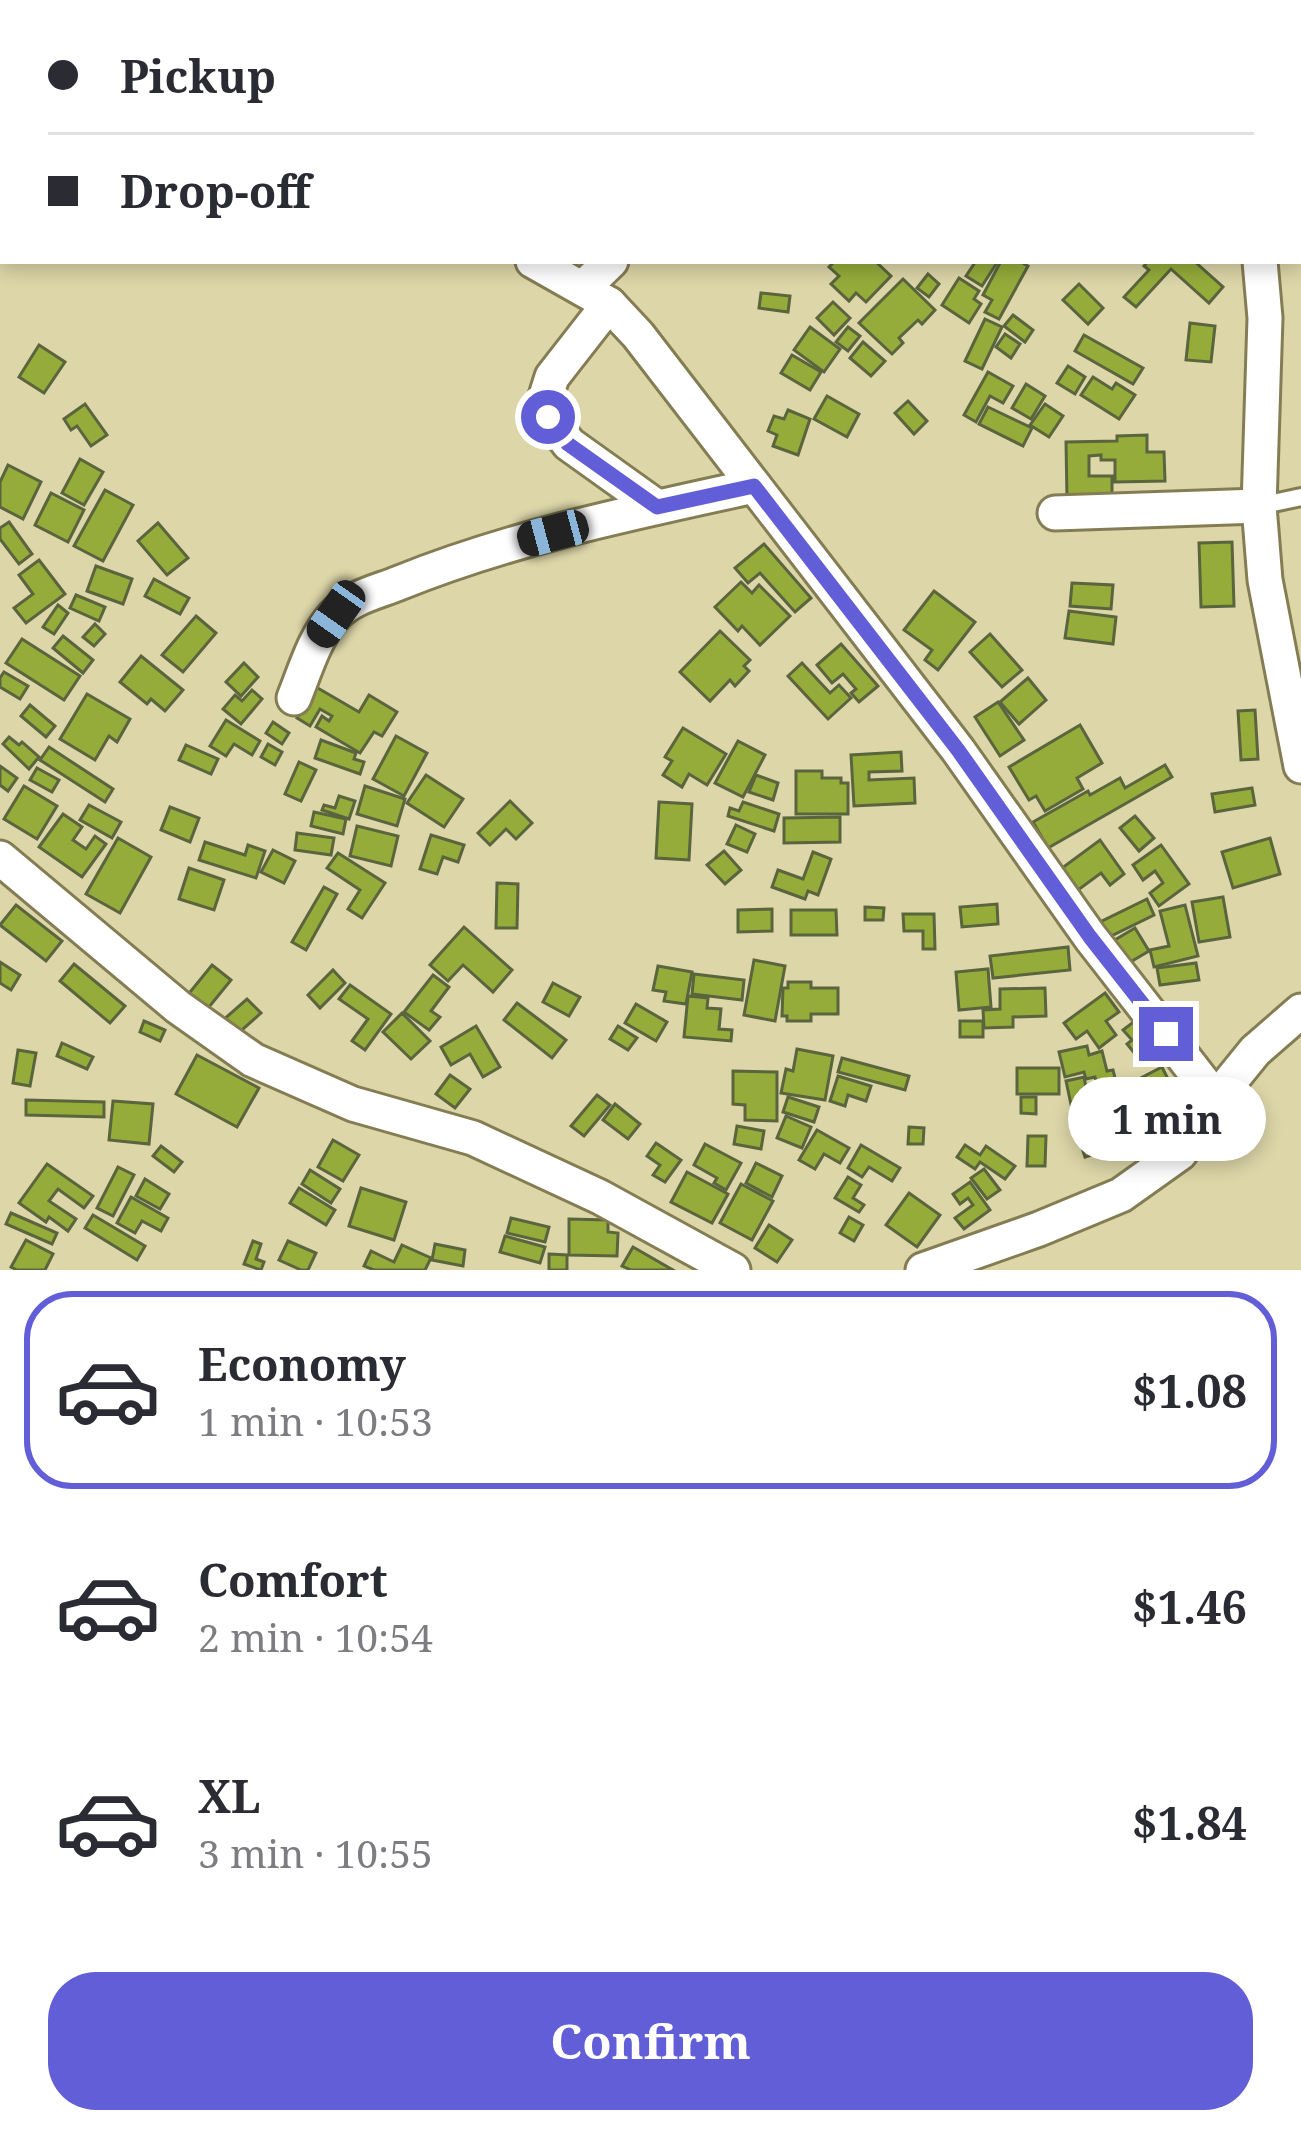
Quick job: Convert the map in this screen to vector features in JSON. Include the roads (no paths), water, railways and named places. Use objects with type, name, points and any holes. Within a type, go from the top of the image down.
[{"type":"street","points":[[538,264],[596,296],[638,335],[958,750],[1090,937],[1216,1099]]},
{"type":"street","points":[[610,264],[552,377],[546,396],[548,417],[568,444],[657,507]]},
{"type":"street","points":[[1260,264],[1288,503],[1264,580],[1300,758]]},
{"type":"street","points":[[294,698],[321,635],[354,600],[453,562],[754,486]]},
{"type":"street","points":[[1055,513],[1288,503]]},
{"type":"street","points":[[0,858],[178,1007],[253,1060],[353,1104],[473,1138],[599,1196],[733,1270]]},
{"type":"street","points":[[923,1270],[1120,1195],[1180,1154],[1255,1051],[1301,1011]]}]
